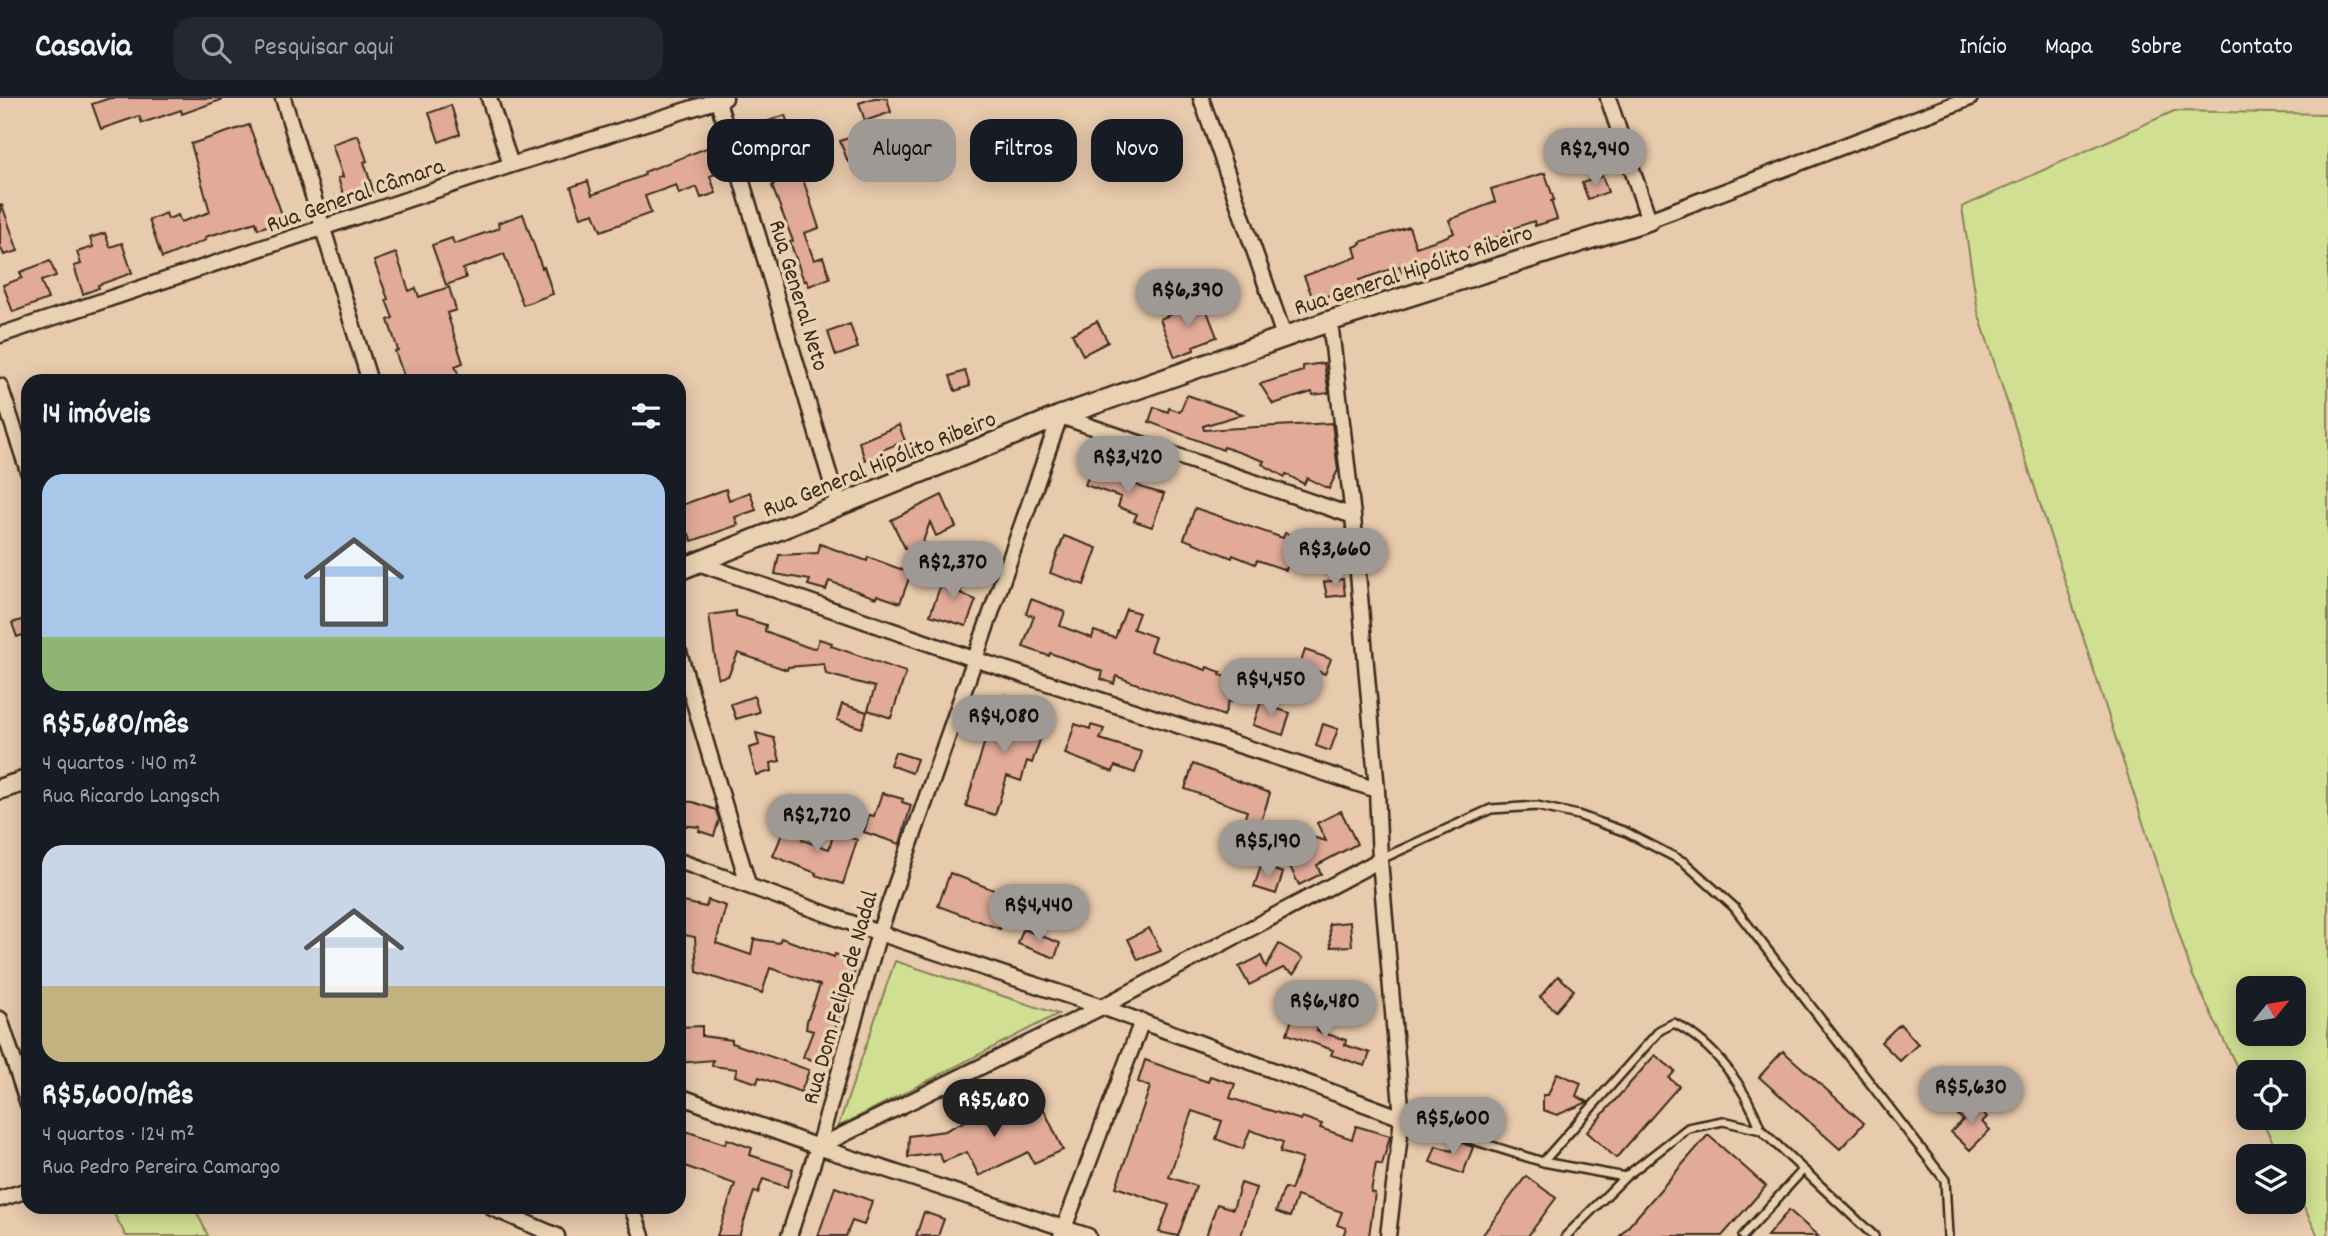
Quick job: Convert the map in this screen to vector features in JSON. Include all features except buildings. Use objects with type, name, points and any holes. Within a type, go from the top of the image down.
[{"type":"street","points":[[282,98],[368,374]]},
{"type":"street","points":[[489,98],[511,165]]},
{"type":"street","points":[[1201,98],[1284,336]]},
{"type":"street","points":[[1608,98],[1649,220]]},
{"type":"street","name":"Rua General Hipólito Ribeiro","points":[[686,568],[1060,415],[1284,336],[1649,220],[1970,98]]},
{"type":"street","name":"Rua General Câmara","points":[[0,335],[511,165],[720,99]]},
{"type":"street","name":"Rua General Neto","points":[[720,99],[838,504]]},
{"type":"street","points":[[1330,321],[1353,516],[1402,1118],[1388,1236]]},
{"type":"street","points":[[0,386],[21,450]]},
{"type":"street","points":[[1060,415],[1353,516]]},
{"type":"street","name":"Rua Dom Felipe de Nadal","points":[[789,1236],[818,1147],[879,933],[1060,415]]},
{"type":"street","points":[[698,564],[974,659],[1377,790]]},
{"type":"street","points":[[686,676],[748,884]]},
{"type":"street","points":[[0,789],[21,782]]},
{"type":"street","points":[[818,1147],[1102,1007],[1380,860]]},
{"type":"street","points":[[686,863],[879,933],[1142,1021],[1402,1118]]},
{"type":"street","points":[[0,1019],[21,1083]]},
{"type":"street","points":[[1062,1232],[1142,1021]]},
{"type":"street","points":[[686,1099],[1062,1232],[1088,1236]]},
{"type":"street","points":[[0,1199],[21,1192]]},
{"type":"street","points":[[506,1214],[557,1236]]},
{"type":"street","points":[[634,1214],[642,1236]]},
{"type":"lane","points":[[1380,860],[1491,809],[1537,806],[1578,815],[1626,832],[1684,862],[1734,907],[1945,1180],[1948,1236]]},
{"type":"lane","points":[[1543,1162],[1660,1030],[1674,1024],[1694,1034],[1734,1076],[1750,1101],[1761,1130],[1874,1236]]},
{"type":"lane","points":[[1402,1118],[1543,1162],[1625,1177]]},
{"type":"lane","points":[[1566,1236],[1625,1177],[1688,1128],[1723,1121],[1761,1130]]},
{"type":"lane","points":[[1744,1236],[1803,1170]]},
{"type":"green space","points":[[2174,111],[2328,114],[2328,1236],[2318,1236],[2306,1212],[2306,1144],[2274,1144],[2267,1130],[2306,1130],[2306,1060],[2236,1060],[2236,1065],[2192,974],[1978,312],[1962,207]]},
{"type":"green space","points":[[895,961],[1058,1014],[838,1127]]},
{"type":"green space","points":[[114,1214],[198,1214],[208,1236],[126,1236]]}]
